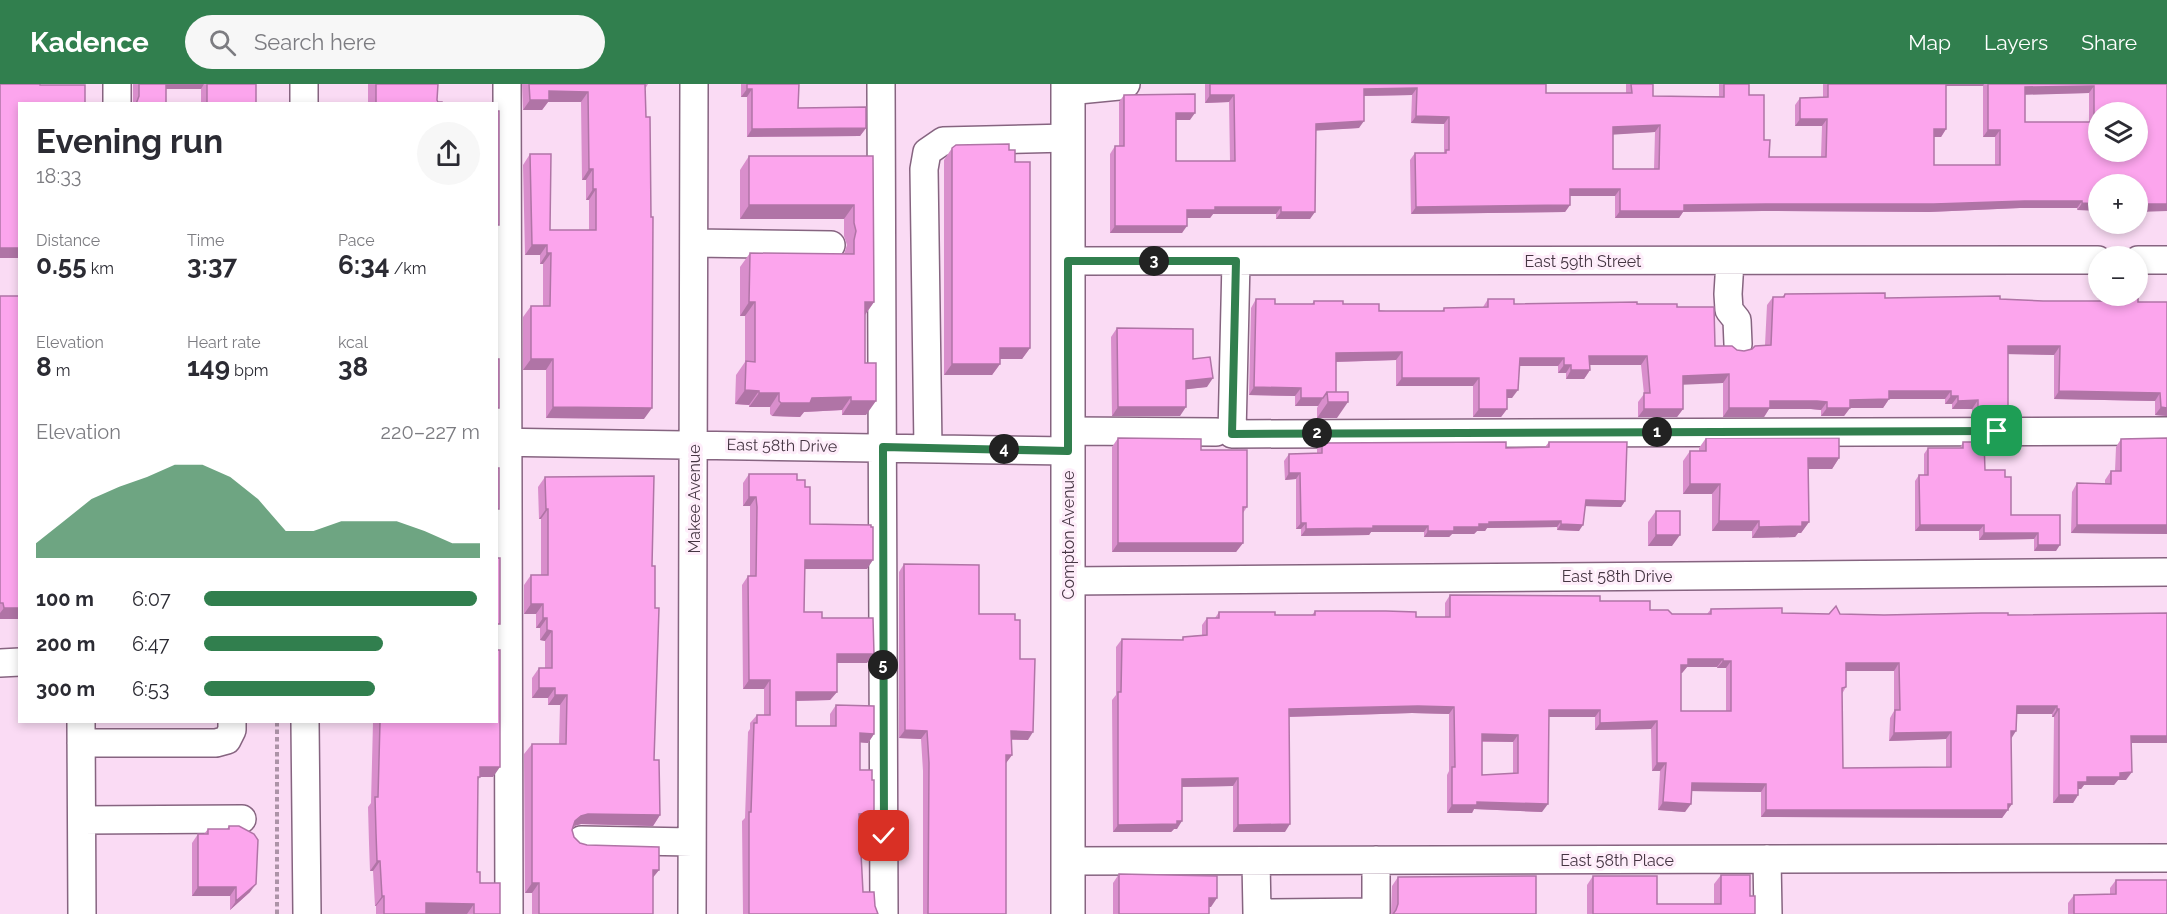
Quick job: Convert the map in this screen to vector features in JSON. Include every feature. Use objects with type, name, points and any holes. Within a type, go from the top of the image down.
[{"type":"main road","name":"Compton Avenue","points":[[1068,87],[1068,914]]},
{"type":"street","points":[[117,84],[117,102]]},
{"type":"street","points":[[304,84],[304,102]]},
{"type":"street","points":[[507,84],[503,442],[509,914]]},
{"type":"street","name":"Makee Avenue","points":[[692,914],[694,84]]},
{"type":"street","points":[[881,84],[884,914]]},
{"type":"street","points":[[1068,87],[1126,84]]},
{"type":"street","points":[[928,448],[924,169],[927,152],[943,141],[1068,138]]},
{"type":"street","points":[[694,243],[831,245]]},
{"type":"street","name":"East 59th Street","points":[[1068,261],[2088,260]]},
{"type":"street","points":[[2148,260],[2167,260]]},
{"type":"street","points":[[1236,261],[1232,434],[2167,430]]},
{"type":"street","points":[[1730,261],[1728,294],[1730,310],[1737,320],[1738,344]]},
{"type":"street","name":"East 58th Drive","points":[[503,442],[928,448],[1216,432]]},
{"type":"street","name":"East 58th Drive","points":[[1068,581],[2167,572]]},
{"type":"street","points":[[0,663],[18,662]]},
{"type":"street","points":[[82,914],[81,732],[216,743],[227,740],[232,730],[232,723]]},
{"type":"street","points":[[305,723],[307,914]]},
{"type":"street","points":[[82,820],[242,819]]},
{"type":"street","points":[[580,840],[692,842]]},
{"type":"street","name":"East 58th Place","points":[[1068,861],[2167,858]]},
{"type":"street","points":[[1767,859],[1768,914]]},
{"type":"street","points":[[1256,861],[1257,913],[1376,912],[1376,860]]},
{"type":"path","points":[[277,723],[277,914]]},
{"type":"building","points":[[0,84],[85,85],[85,102],[18,102],[18,248],[0,248]]},
{"type":"building","points":[[139,84],[166,84],[166,102],[137,102]]},
{"type":"building","points":[[207,84],[256,84],[256,102],[207,102]]},
{"type":"building","points":[[376,84],[438,84],[438,102],[376,102]]},
{"type":"building","points":[[529,84],[645,84],[646,117],[650,117],[651,217],[653,217],[652,408],[553,407],[553,359],[531,359],[531,306],[550,306],[551,253],[547,253],[547,245],[532,245],[530,154],[551,154],[550,230],[596,230],[596,189],[593,189],[593,169],[589,169],[588,92],[549,91],[549,100],[530,100]]},
{"type":"building","points":[[747,84],[799,84],[798,108],[866,107],[866,128],[752,129],[752,89],[747,89]]},
{"type":"building","points":[[1210,84],[1546,84],[1546,93],[1632,93],[1631,84],[1653,84],[1653,96],[1724,97],[1724,84],[1749,84],[1749,95],[1764,95],[1764,140],[1770,140],[1769,157],[1826,157],[1827,119],[1800,119],[1800,98],[1828,97],[1828,84],[1946,84],[1946,129],[1934,129],[1934,165],[2000,165],[2000,130],[1988,130],[1988,84],[2167,84],[2167,204],[2148,204],[2148,174],[2088,174],[2088,203],[2082,203],[2082,201],[2025,201],[1934,204],[1684,205],[1684,211],[1620,211],[1620,189],[1570,189],[1570,205],[1416,207],[1415,153],[1446,153],[1446,150],[1449,150],[1449,117],[1416,116],[1417,88],[1364,89],[1364,121],[1316,124],[1315,212],[1281,212],[1281,207],[1215,207],[1215,210],[1187,210],[1187,226],[1115,226],[1115,146],[1124,146],[1124,95],[1195,94],[1195,113],[1176,113],[1176,161],[1235,161],[1234,95],[1210,95]],"holes":[[[1660,125],[1659,169],[1613,169],[1613,127]]]},
{"type":"building","points":[[498,111],[499,111],[498,225]]},
{"type":"building","points":[[1009,144],[1009,150],[1015,150],[1015,162],[1030,162],[1030,348],[1000,348],[1000,364],[952,364],[952,148],[956,145]]},
{"type":"building","points":[[749,156],[873,156],[874,302],[865,302],[865,363],[876,363],[876,401],[851,401],[851,397],[812,398],[810,403],[781,403],[779,393],[745,390],[746,361],[755,362],[755,302],[749,302],[750,253],[854,254],[856,231],[854,205],[749,205]]},
{"type":"building","points":[[1885,293],[1885,298],[2000,296],[2000,299],[2088,301],[2088,306],[2148,306],[2148,302],[2167,302],[2167,408],[2161,407],[2160,393],[2059,391],[2060,346],[2008,346],[2008,408],[1978,408],[1978,400],[1958,401],[1958,396],[1951,396],[1951,391],[1889,391],[1889,399],[1850,400],[1850,408],[1827,408],[1827,402],[1817,401],[1770,401],[1770,408],[1729,408],[1729,374],[1683,376],[1683,409],[1644,409],[1644,393],[1650,393],[1647,356],[1589,356],[1590,370],[1571,370],[1571,365],[1564,365],[1564,358],[1520,358],[1518,390],[1507,390],[1507,409],[1479,409],[1479,378],[1402,378],[1402,352],[1336,353],[1336,392],[1327,392],[1323,398],[1301,398],[1301,388],[1254,387],[1256,299],[1275,299],[1275,304],[1343,301],[1343,304],[1379,304],[1379,311],[1444,311],[1444,308],[1488,307],[1488,299],[1514,299],[1514,304],[1637,302],[1637,304],[1677,304],[1677,307],[1714,307],[1715,346],[1732,346],[1744,351],[1755,346],[1771,345],[1773,297],[1784,297],[1785,294]]},
{"type":"building","points":[[0,296],[18,296],[18,608],[4,608],[3,603],[0,603]]},
{"type":"building","points":[[1117,328],[1193,329],[1193,359],[1210,357],[1213,378],[1186,381],[1186,407],[1118,407]]},
{"type":"building","points":[[498,359],[499,359],[498,408]]},
{"type":"building","points":[[1327,392],[1348,392],[1348,402],[1328,402]]},
{"type":"building","points":[[1118,438],[1201,439],[1201,450],[1247,450],[1247,507],[1243,507],[1243,543],[1118,543]]},
{"type":"building","points":[[1706,438],[1839,438],[1839,458],[1808,458],[1809,522],[1802,522],[1802,526],[1759,527],[1759,521],[1719,521],[1720,484],[1690,484],[1690,451],[1706,451]]},
{"type":"building","points":[[2167,438],[2167,525],[2077,525],[2077,483],[2111,484],[2111,471],[2121,471],[2121,439]]},
{"type":"building","points":[[1506,442],[1506,448],[1549,447],[1549,442],[1627,442],[1625,501],[1586,500],[1583,525],[1561,524],[1561,521],[1489,522],[1489,524],[1479,524],[1479,527],[1454,527],[1454,531],[1428,531],[1428,526],[1306,529],[1306,523],[1301,523],[1300,473],[1289,473],[1289,454],[1322,453],[1322,443]]},
{"type":"building","points":[[1963,442],[1984,442],[1985,470],[2005,470],[2005,477],[2011,477],[2011,515],[2060,515],[2060,545],[2038,545],[2038,533],[1984,533],[1984,525],[1920,525],[1919,475],[1928,475],[1928,448],[1963,448]]},
{"type":"building","points":[[498,468],[499,468],[498,509]]},
{"type":"building","points":[[749,474],[797,474],[797,480],[805,480],[805,487],[810,487],[810,524],[871,525],[873,527],[873,560],[805,560],[804,612],[822,612],[822,618],[873,618],[874,654],[837,654],[837,692],[796,692],[796,726],[836,726],[836,705],[874,706],[874,734],[860,733],[860,770],[872,770],[874,813],[859,814],[863,892],[874,892],[878,914],[749,914],[749,812],[751,812],[754,723],[757,723],[757,715],[770,715],[770,680],[749,680],[748,576],[756,576],[757,507],[756,497],[749,497]]},
{"type":"building","points":[[654,476],[652,566],[655,566],[655,608],[659,608],[654,760],[659,760],[660,815],[588,814],[575,821],[572,830],[574,837],[580,843],[587,845],[659,847],[659,870],[653,870],[653,914],[539,914],[539,883],[532,883],[532,744],[566,744],[567,695],[555,695],[555,688],[539,688],[539,668],[552,668],[552,631],[547,630],[547,618],[543,618],[543,604],[531,604],[531,575],[548,575],[548,509],[546,509],[545,477]]},
{"type":"building","points":[[1656,511],[1680,511],[1680,535],[1656,535]]},
{"type":"building","points":[[498,558],[500,558],[500,624],[498,624]]},
{"type":"building","points":[[904,564],[979,565],[979,614],[1015,614],[1015,620],[1020,620],[1020,659],[1035,659],[1033,732],[1011,731],[1012,755],[1006,755],[1006,914],[928,914],[929,763],[927,731],[905,730]]},
{"type":"building","points":[[1450,595],[1600,596],[1600,601],[1650,601],[1650,610],[1668,610],[1672,614],[1711,614],[1711,609],[1782,608],[1782,613],[1829,614],[1836,606],[1840,614],[1884,615],[2167,613],[2167,736],[2131,736],[2132,772],[2120,773],[2120,777],[2087,777],[2087,782],[2078,782],[2078,795],[2059,795],[2059,709],[2057,706],[2017,706],[2016,731],[2011,731],[2012,804],[2008,804],[2008,810],[1766,810],[1766,784],[1692,783],[1691,804],[1663,802],[1666,763],[1657,763],[1657,721],[1600,723],[1600,710],[1549,710],[1548,804],[1477,802],[1477,805],[1452,805],[1452,767],[1455,767],[1454,707],[1289,709],[1290,824],[1238,825],[1238,778],[1182,779],[1182,821],[1177,821],[1177,824],[1118,825],[1118,692],[1121,692],[1122,639],[1183,640],[1183,637],[1207,635],[1207,618],[1219,618],[1219,612],[1315,615],[1315,611],[1386,611],[1416,612],[1416,617],[1450,617]],"holes":[[[1688,659],[1731,661],[1731,711],[1681,711],[1681,665],[1688,665]],[[1846,663],[1899,663],[1900,710],[1895,710],[1894,733],[1951,732],[1951,767],[1843,768],[1842,688],[1846,687]],[[1482,734],[1518,735],[1518,773],[1482,775]]]},
{"type":"building","points":[[498,650],[500,650],[500,767],[480,767],[477,872],[480,872],[480,883],[500,883],[500,914],[474,914],[474,904],[426,903],[426,914],[384,914],[380,861],[377,861],[375,797],[378,797],[380,723],[498,723]]},
{"type":"building","points":[[229,826],[239,826],[254,834],[258,840],[256,884],[236,901],[236,887],[198,887],[198,834],[208,834],[208,829],[229,829]]},
{"type":"building","points":[[1119,874],[1217,876],[1217,898],[1209,898],[1209,914],[1119,914]]},
{"type":"building","points":[[1721,875],[1750,875],[1750,896],[1755,896],[1755,914],[1593,914],[1593,876],[1657,876],[1657,904],[1721,904]]},
{"type":"building","points":[[1536,876],[1536,914],[1393,914],[1398,904],[1398,877]]},
{"type":"building","points":[[2116,880],[2167,880],[2167,914],[2074,914],[2074,895],[2116,894]]},
{"type":"route","points":[[884,836],[883,447],[1068,451],[1068,261],[1236,261],[1232,434],[1997,431]]}]
